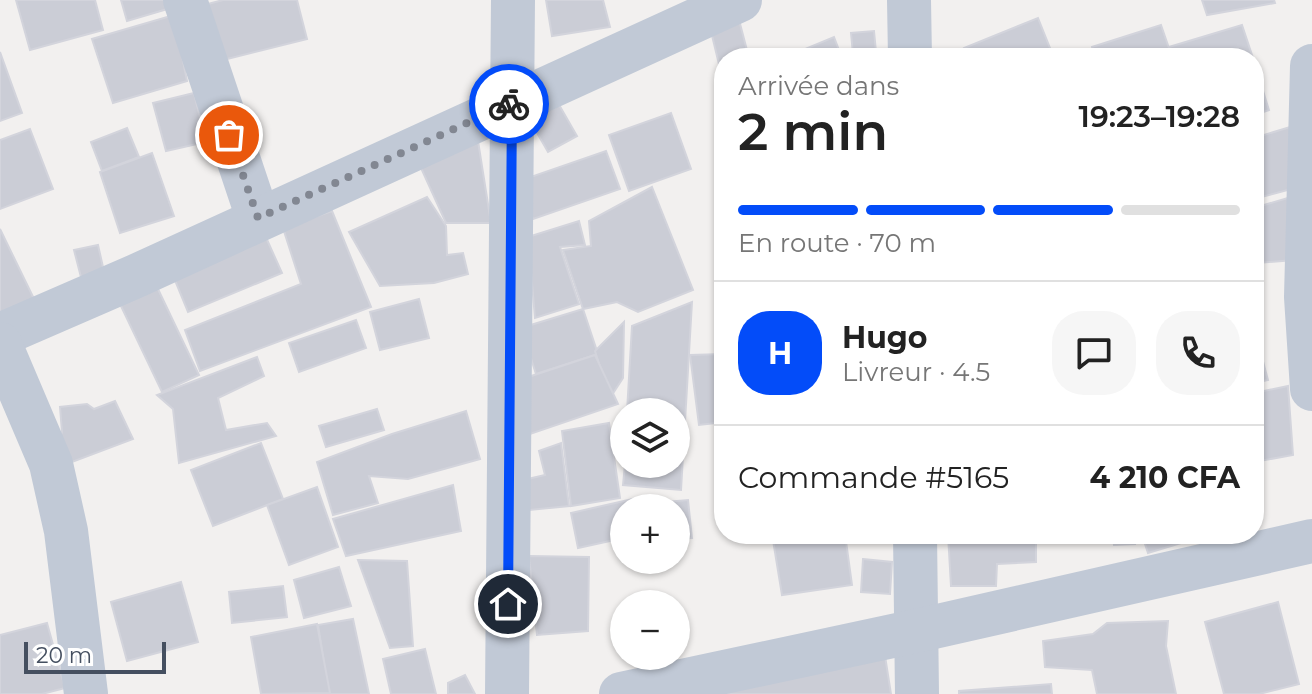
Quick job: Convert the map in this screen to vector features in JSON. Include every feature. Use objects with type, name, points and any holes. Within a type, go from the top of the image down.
[{"type":"street","points":[[185,0],[258,218]]},
{"type":"street","points":[[507,694],[513,0]]},
{"type":"street","points":[[0,335],[740,0]]},
{"type":"street","points":[[909,0],[910,48]]},
{"type":"street","points":[[1312,66],[1309,294],[1312,389]]},
{"type":"street","points":[[0,344],[51,464],[66,531],[86,694]]},
{"type":"street","points":[[621,694],[1312,541]]},
{"type":"street","points":[[915,544],[917,694]]},
{"type":"building","points":[[16,0],[95,0],[103,30],[30,50]]},
{"type":"building","points":[[121,0],[171,0],[174,7],[127,21]]},
{"type":"building","points":[[223,0],[297,0],[307,39],[219,61],[204,5]]},
{"type":"building","points":[[546,0],[603,0],[610,27],[552,36]]},
{"type":"building","points":[[1202,0],[1274,0],[1275,3],[1207,15]]},
{"type":"building","points":[[174,15],[187,81],[113,103],[92,39]]},
{"type":"building","points":[[738,16],[746,48],[715,48],[709,23]]},
{"type":"building","points":[[1038,18],[1050,48],[964,48]]},
{"type":"building","points":[[1161,25],[1169,48],[1092,48]]},
{"type":"building","points":[[1242,25],[1250,48],[1169,48]]},
{"type":"building","points":[[874,31],[876,48],[852,48],[851,33]]},
{"type":"building","points":[[834,37],[838,48],[807,48]]},
{"type":"building","points":[[0,52],[22,113],[0,121]]},
{"type":"building","points":[[194,93],[206,142],[166,151],[153,103]]},
{"type":"building","points":[[1264,94],[1269,110],[1264,112]]},
{"type":"building","points":[[558,103],[577,136],[548,152],[529,119]]},
{"type":"building","points":[[671,113],[691,169],[629,191],[609,135]]},
{"type":"building","points":[[1290,127],[1295,188],[1264,196],[1264,135]]},
{"type":"building","points":[[127,128],[139,157],[102,171],[91,142]]},
{"type":"building","points":[[30,129],[53,189],[0,209],[0,140]]},
{"type":"building","points":[[478,141],[491,223],[446,223],[416,157]]},
{"type":"building","points":[[606,151],[620,189],[533,219],[519,181]]},
{"type":"building","points":[[152,153],[174,216],[120,233],[100,172]]},
{"type":"building","points":[[652,187],[693,290],[638,312],[617,302],[583,309],[563,250],[591,246],[589,221]]},
{"type":"building","points":[[427,197],[446,226],[447,255],[463,253],[468,274],[434,283],[380,286],[349,232]]},
{"type":"building","points":[[1291,197],[1294,260],[1264,262],[1264,205]]},
{"type":"building","points":[[332,211],[371,307],[200,371],[185,330],[301,284],[283,228]]},
{"type":"building","points":[[579,221],[585,245],[560,247],[579,304],[535,318],[528,237]]},
{"type":"building","points":[[0,229],[36,303],[0,315]]},
{"type":"building","points":[[264,233],[282,273],[188,312],[172,273]]},
{"type":"building","points":[[98,245],[105,276],[82,281],[74,250]]},
{"type":"building","points":[[157,287],[199,375],[162,392],[120,304]]},
{"type":"building","points":[[419,299],[429,338],[380,350],[370,312]]},
{"type":"building","points":[[692,302],[686,398],[628,398],[632,326]]},
{"type":"building","points":[[583,309],[598,354],[536,374],[521,328]]},
{"type":"building","points":[[356,320],[366,348],[299,372],[289,343]]},
{"type":"building","points":[[624,322],[623,378],[610,398],[595,351]]},
{"type":"building","points":[[714,354],[714,423],[699,425],[690,355]]},
{"type":"building","points":[[595,355],[615,398],[610,398],[610,407],[527,435],[510,383]]},
{"type":"building","points":[[257,357],[264,376],[218,398],[226,430],[267,423],[276,436],[179,463],[173,409],[157,395]]},
{"type":"building","points":[[1288,386],[1293,455],[1264,460],[1264,391]]},
{"type":"building","points":[[115,401],[133,439],[64,465],[56,445],[62,432],[60,407],[87,404],[94,409]]},
{"type":"building","points":[[377,409],[384,430],[326,447],[319,426]]},
{"type":"building","points":[[466,411],[480,459],[408,479],[369,476],[378,503],[333,515],[317,462]]},
{"type":"building","points":[[609,423],[610,478],[617,478],[619,494],[610,494],[610,500],[571,506],[562,431]]},
{"type":"building","points":[[261,443],[283,499],[213,526],[191,470]]},
{"type":"building","points":[[561,443],[569,506],[520,511],[523,480],[545,475],[539,451]]},
{"type":"building","points":[[624,478],[682,478],[681,490],[623,485]]},
{"type":"building","points":[[453,485],[461,531],[346,556],[333,519]]},
{"type":"building","points":[[317,487],[338,547],[289,565],[267,505]]},
{"type":"building","points":[[610,504],[610,541],[578,548],[571,513]]},
{"type":"building","points":[[774,544],[846,544],[852,585],[782,595]]},
{"type":"building","points":[[949,544],[1036,544],[1036,562],[997,564],[996,586],[951,586]]},
{"type":"building","points":[[1145,544],[1178,544],[1148,553]]},
{"type":"building","points":[[529,556],[589,557],[588,631],[537,635]]},
{"type":"building","points":[[863,559],[892,562],[890,594],[861,592]]},
{"type":"building","points":[[358,560],[407,561],[413,646],[390,648]]},
{"type":"building","points":[[339,567],[351,606],[304,618],[294,580]]},
{"type":"building","points":[[181,582],[198,642],[127,661],[111,602]]},
{"type":"building","points":[[283,586],[287,617],[232,623],[229,592]]},
{"type":"building","points":[[1278,602],[1299,684],[1259,694],[1224,694],[1205,622]]},
{"type":"building","points":[[353,619],[369,694],[329,694],[318,625]]},
{"type":"building","points":[[1168,621],[1166,646],[1176,694],[1097,694],[1092,670],[1045,667],[1043,641],[1093,634],[1107,623]]},
{"type":"building","points":[[47,623],[65,688],[42,694],[0,694],[0,635]]},
{"type":"building","points":[[317,624],[330,693],[261,694],[251,637]]},
{"type":"building","points":[[425,649],[436,694],[391,694],[383,659]]},
{"type":"building","points":[[885,656],[891,694],[690,694]]},
{"type":"building","points":[[465,675],[475,694],[448,694],[448,683]]},
{"type":"building","points":[[1051,684],[1052,694],[959,694],[959,691]]},
{"type":"way so far","points":[[229,135],[258,218],[509,104]]},
{"type":"route","points":[[508,604],[512,103],[509,104]]}]
